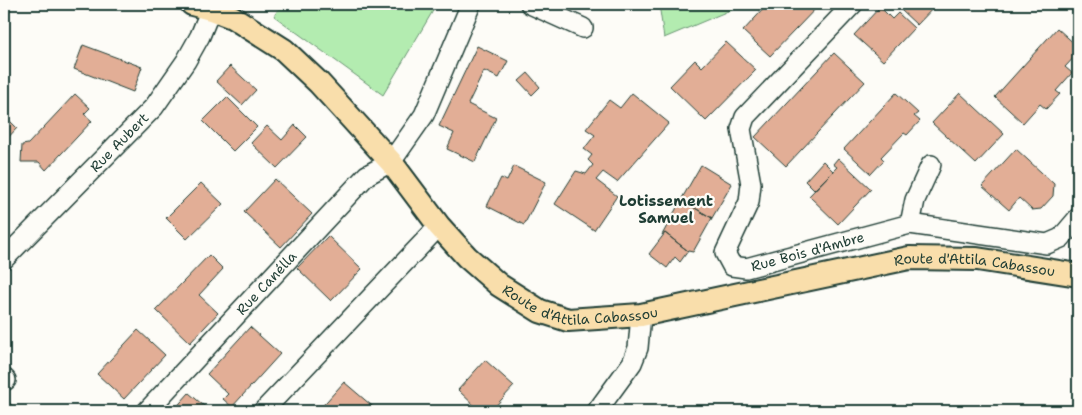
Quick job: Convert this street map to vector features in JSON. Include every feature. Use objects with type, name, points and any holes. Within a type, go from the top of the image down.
[{"type":"main road","name":"Route d'Attila Cabassou","points":[[202,6],[232,17],[284,50],[319,83],[391,162],[439,226],[467,257],[499,285],[540,311],[568,320],[641,315],[910,258],[977,258],[1078,275]]},
{"type":"street","points":[[391,162],[424,116],[471,4]]},
{"type":"street","points":[[530,4],[583,28]]},
{"type":"street","name":"Rue Bois d'Ambre","points":[[853,4],[745,117],[740,129],[751,184],[749,202],[725,253],[732,266],[746,268],[910,224],[1062,241]]},
{"type":"street","name":"Rue Aubert","points":[[4,259],[154,107],[186,61],[200,36],[202,6]]},
{"type":"street","name":"Rue Canélla","points":[[147,411],[367,175],[391,162]]},
{"type":"street","points":[[910,224],[915,200],[931,165]]},
{"type":"street","points":[[1044,268],[1078,218]]},
{"type":"street","points":[[263,411],[439,226]]},
{"type":"street","points":[[597,411],[632,363],[638,348],[641,315]]},
{"type":"green space","points":[[282,4],[437,4],[383,95],[274,16]]},
{"type":"green space","points":[[659,4],[738,4],[733,9],[664,38]]},
{"type":"building","points":[[768,4],[820,4],[770,56],[743,31]]},
{"type":"building","points":[[904,4],[937,4],[917,25],[901,10]]},
{"type":"building","points":[[880,7],[892,19],[898,13],[914,28],[883,61],[854,35]]},
{"type":"building","points":[[1057,28],[1078,47],[1078,53],[1065,67],[1072,73],[1056,91],[1060,94],[1046,109],[1040,104],[1023,123],[995,97]]},
{"type":"building","points":[[726,42],[756,70],[706,121],[670,86],[695,60],[702,67]]},
{"type":"building","points":[[83,45],[142,67],[133,92],[74,69]]},
{"type":"building","points":[[477,46],[508,61],[499,78],[484,71],[468,104],[496,118],[475,162],[447,149],[454,133],[439,126]]},
{"type":"building","points":[[834,53],[865,82],[786,166],[755,137]]},
{"type":"building","points":[[230,66],[256,90],[242,105],[216,81]]},
{"type":"building","points":[[528,73],[540,87],[532,95],[519,81]]},
{"type":"building","points":[[632,93],[669,123],[617,182],[603,172],[596,180],[617,196],[594,230],[555,204],[576,171],[586,174],[593,165],[588,160],[592,155],[584,149],[595,135],[586,129],[609,100],[620,108]]},
{"type":"building","points":[[896,93],[918,113],[914,116],[920,121],[907,135],[904,133],[881,157],[884,160],[871,174],[844,149]]},
{"type":"building","points":[[960,93],[1004,134],[976,164],[932,123]]},
{"type":"building","points":[[75,94],[90,108],[84,114],[92,121],[46,170],[39,162],[21,162],[22,145],[28,144]]},
{"type":"building","points":[[227,97],[257,127],[233,151],[203,121]]},
{"type":"building","points":[[4,115],[17,128],[4,142]]},
{"type":"building","points":[[295,125],[307,137],[277,168],[251,143],[267,126],[282,140]]},
{"type":"building","points":[[1016,149],[1054,184],[1053,196],[1041,209],[1032,210],[1019,198],[1009,210],[982,186]]},
{"type":"building","points":[[838,158],[871,189],[838,224],[809,196],[837,167],[833,164]]},
{"type":"building","points":[[823,161],[833,171],[814,190],[805,181]]},
{"type":"building","points":[[701,165],[732,184],[712,218],[681,200]]},
{"type":"building","points":[[514,166],[546,182],[524,225],[487,206],[501,178],[507,181]]},
{"type":"building","points":[[275,179],[312,214],[281,247],[244,212]]},
{"type":"building","points":[[201,183],[223,204],[187,239],[166,218]]},
{"type":"building","points":[[681,200],[712,218],[693,252],[688,251],[665,233],[662,235]]},
{"type":"building","points":[[665,233],[688,251],[680,262],[675,257],[667,268],[649,254]]},
{"type":"building","points":[[328,236],[362,269],[331,301],[297,268]]},
{"type":"building","points":[[209,255],[223,269],[199,295],[218,313],[190,343],[156,310]]},
{"type":"building","points":[[250,327],[280,354],[232,407],[223,399],[228,394],[207,374]]},
{"type":"building","points":[[138,330],[165,355],[124,399],[97,374]]},
{"type":"building","points":[[485,360],[514,386],[491,411],[480,411],[458,390]]},
{"type":"building","points":[[344,382],[378,411],[318,411]]},
{"type":"building","points":[[189,393],[210,411],[173,411]]},
{"type":"building","points":[[4,398],[18,411],[4,411]]},
{"type":"district","name":"Lotissement Samuel","points":[[666,210]]}]
